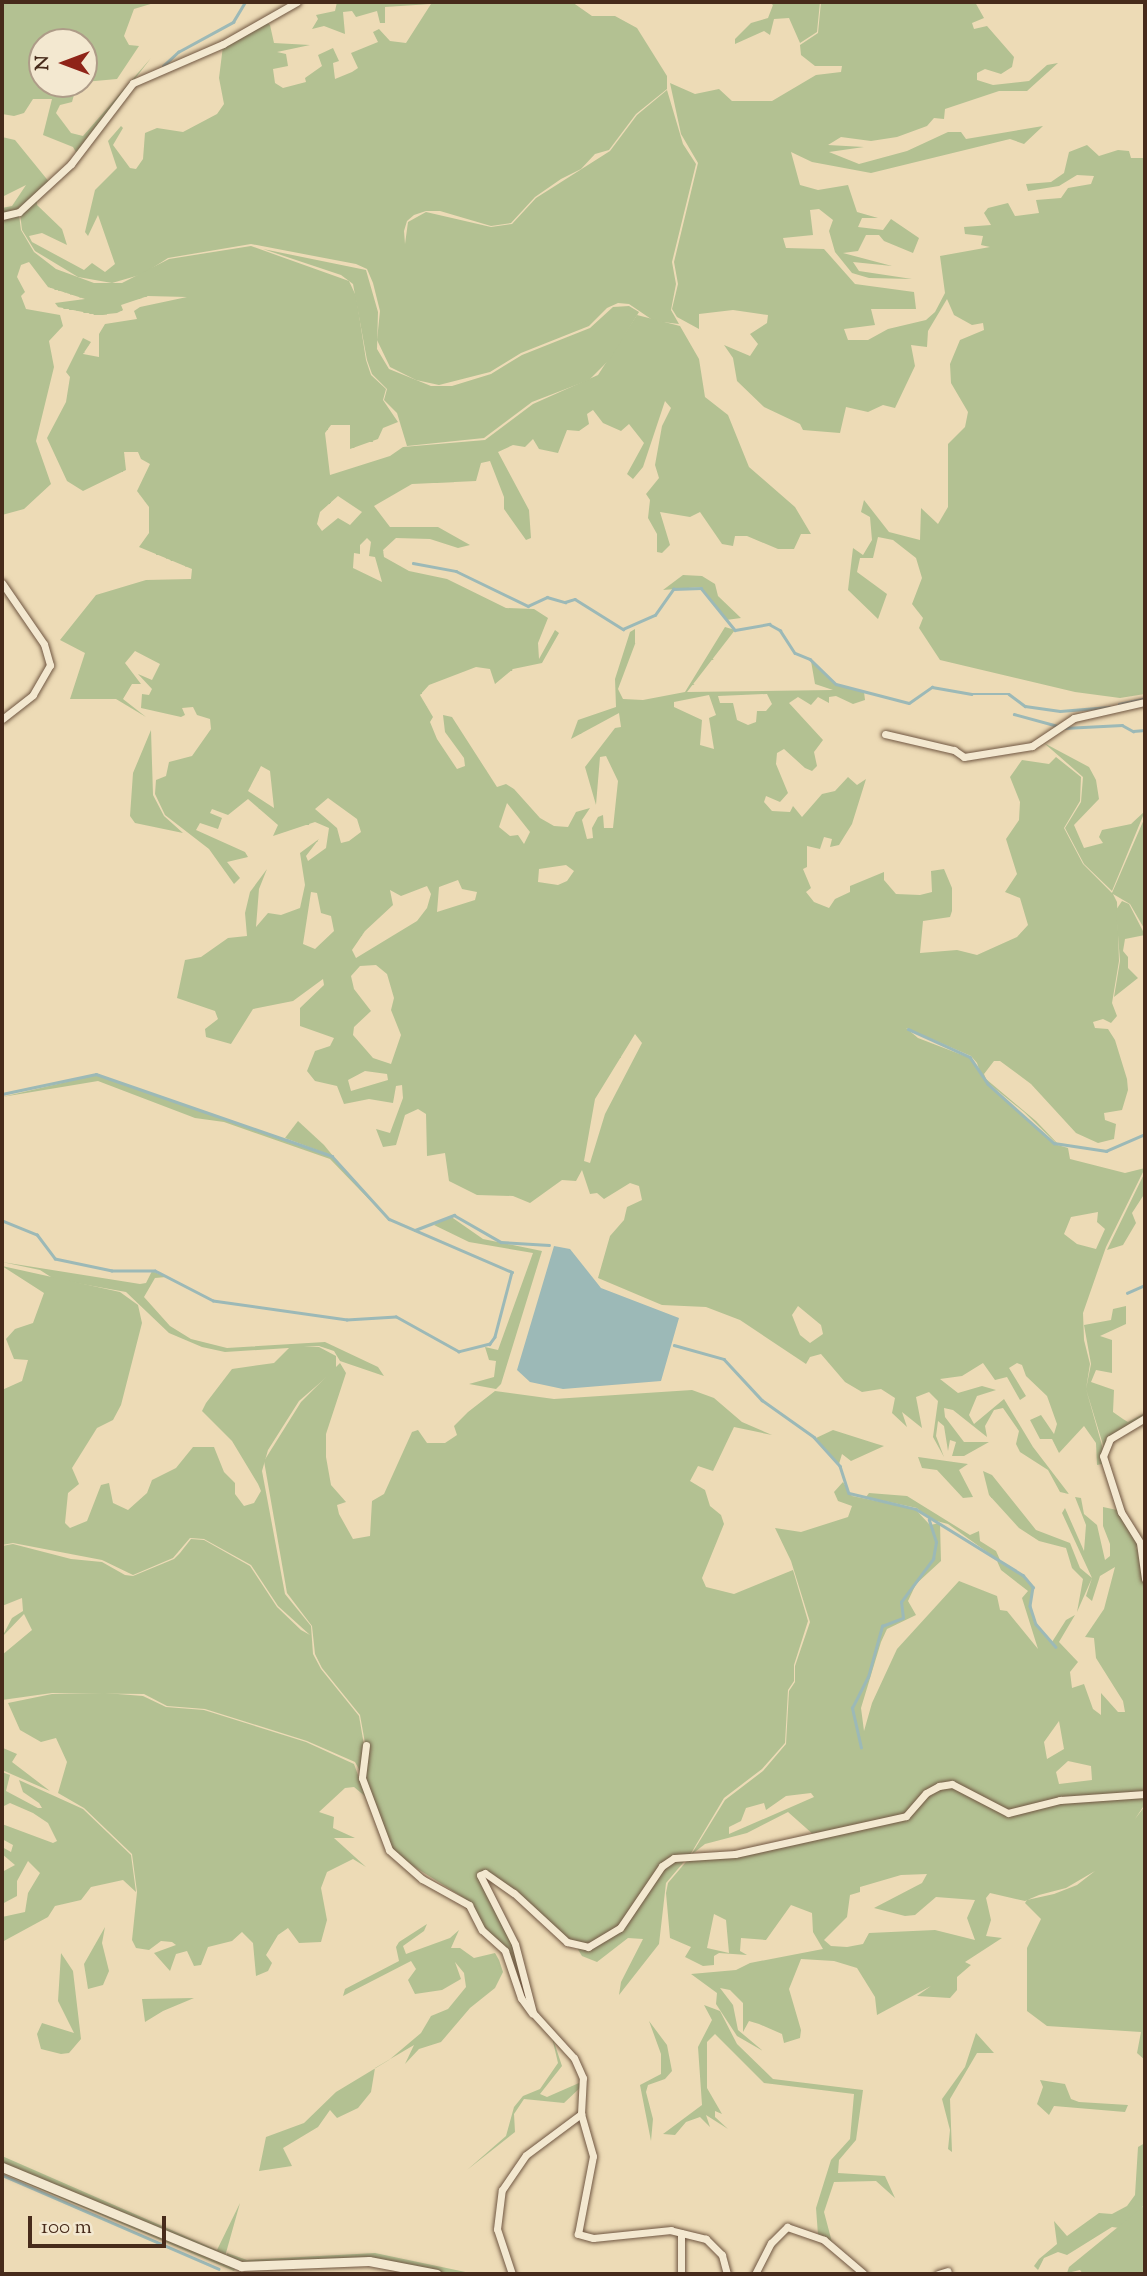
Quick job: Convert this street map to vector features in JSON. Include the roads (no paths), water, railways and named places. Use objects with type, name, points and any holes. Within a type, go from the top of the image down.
[{"type":"street","points":[[2,216],[19,212],[71,164],[133,83],[223,44],[297,2]]},
{"type":"street","points":[[2,583],[44,644],[50,665],[33,695],[2,719]]},
{"type":"street","points":[[885,734],[954,750],[964,757],[1032,746],[1073,718],[1145,702]]},
{"type":"street","points":[[1145,1418],[1110,1439],[1103,1456],[1121,1512],[1139,1540],[1145,1579]]},
{"type":"street","points":[[366,1745],[362,1778],[389,1850],[422,1879],[468,1905],[482,1930],[505,1951],[521,1997],[579,2068],[583,2078],[581,2114],[593,2156],[578,2234],[593,2238],[671,2230],[706,2239],[722,2255],[727,2274]]},
{"type":"street","points":[[533,2013],[515,1944],[485,1891],[480,1875],[485,1873],[530,1906],[567,1942],[588,1947],[620,1928],[662,1866],[674,1858],[735,1854],[906,1816],[926,1793],[952,1784],[1008,1813],[1060,1800],[1145,1794]]},
{"type":"street","points":[[512,2274],[497,2229],[502,2190],[526,2155],[581,2114]]},
{"type":"street","points":[[2,2167],[241,2266],[357,2261],[437,2274]]},
{"type":"street","points":[[755,2274],[771,2243],[787,2227],[824,2240],[864,2274]]},
{"type":"street","points":[[681,2233],[681,2274]]},
{"type":"street","points":[[938,2274],[948,2271]]},
{"type":"water","points":[[554,1246],[570,1249],[601,1288],[679,1318],[661,1381],[563,1389],[530,1382],[517,1370]]},
{"type":"waterway","points":[[163,66],[178,52],[233,22],[245,2]]},
{"type":"waterway","points":[[413,563],[456,571],[528,606],[547,597],[565,602],[575,599],[623,629],[655,615],[673,589],[701,588],[735,630],[769,624],[780,630],[795,653],[810,659],[836,684],[909,703],[932,687],[971,694],[1009,694],[1025,706],[1060,711],[1109,707]]},
{"type":"waterway","points":[[1119,704],[1143,699]]},
{"type":"waterway","points":[[1014,714],[1058,726]]},
{"type":"waterway","points":[[1064,728],[1122,725],[1133,731],[1145,730]]},
{"type":"waterway","points":[[908,1029],[970,1057],[988,1084],[1054,1143],[1106,1151],[1145,1134]]},
{"type":"waterway","points":[[2,1094],[96,1074],[287,1140],[332,1156],[389,1219],[512,1272],[495,1337],[490,1344],[459,1352],[396,1317],[347,1320],[213,1301],[155,1271],[112,1271],[55,1259],[37,1235],[2,1221]]},
{"type":"waterway","points":[[415,1230],[454,1215],[501,1242],[549,1245]]},
{"type":"waterway","points":[[1127,1293],[1145,1285]]},
{"type":"waterway","points":[[674,1345],[724,1359],[762,1400],[814,1437],[840,1466],[849,1493],[916,1509],[1023,1575],[1033,1587],[1030,1606],[1036,1624],[1056,1647]]},
{"type":"waterway","points":[[861,1748],[852,1708],[868,1677],[882,1626],[903,1618],[901,1602],[933,1559],[936,1542],[929,1520]]},
{"type":"waterway","points":[[2,2175],[219,2269]]}]
